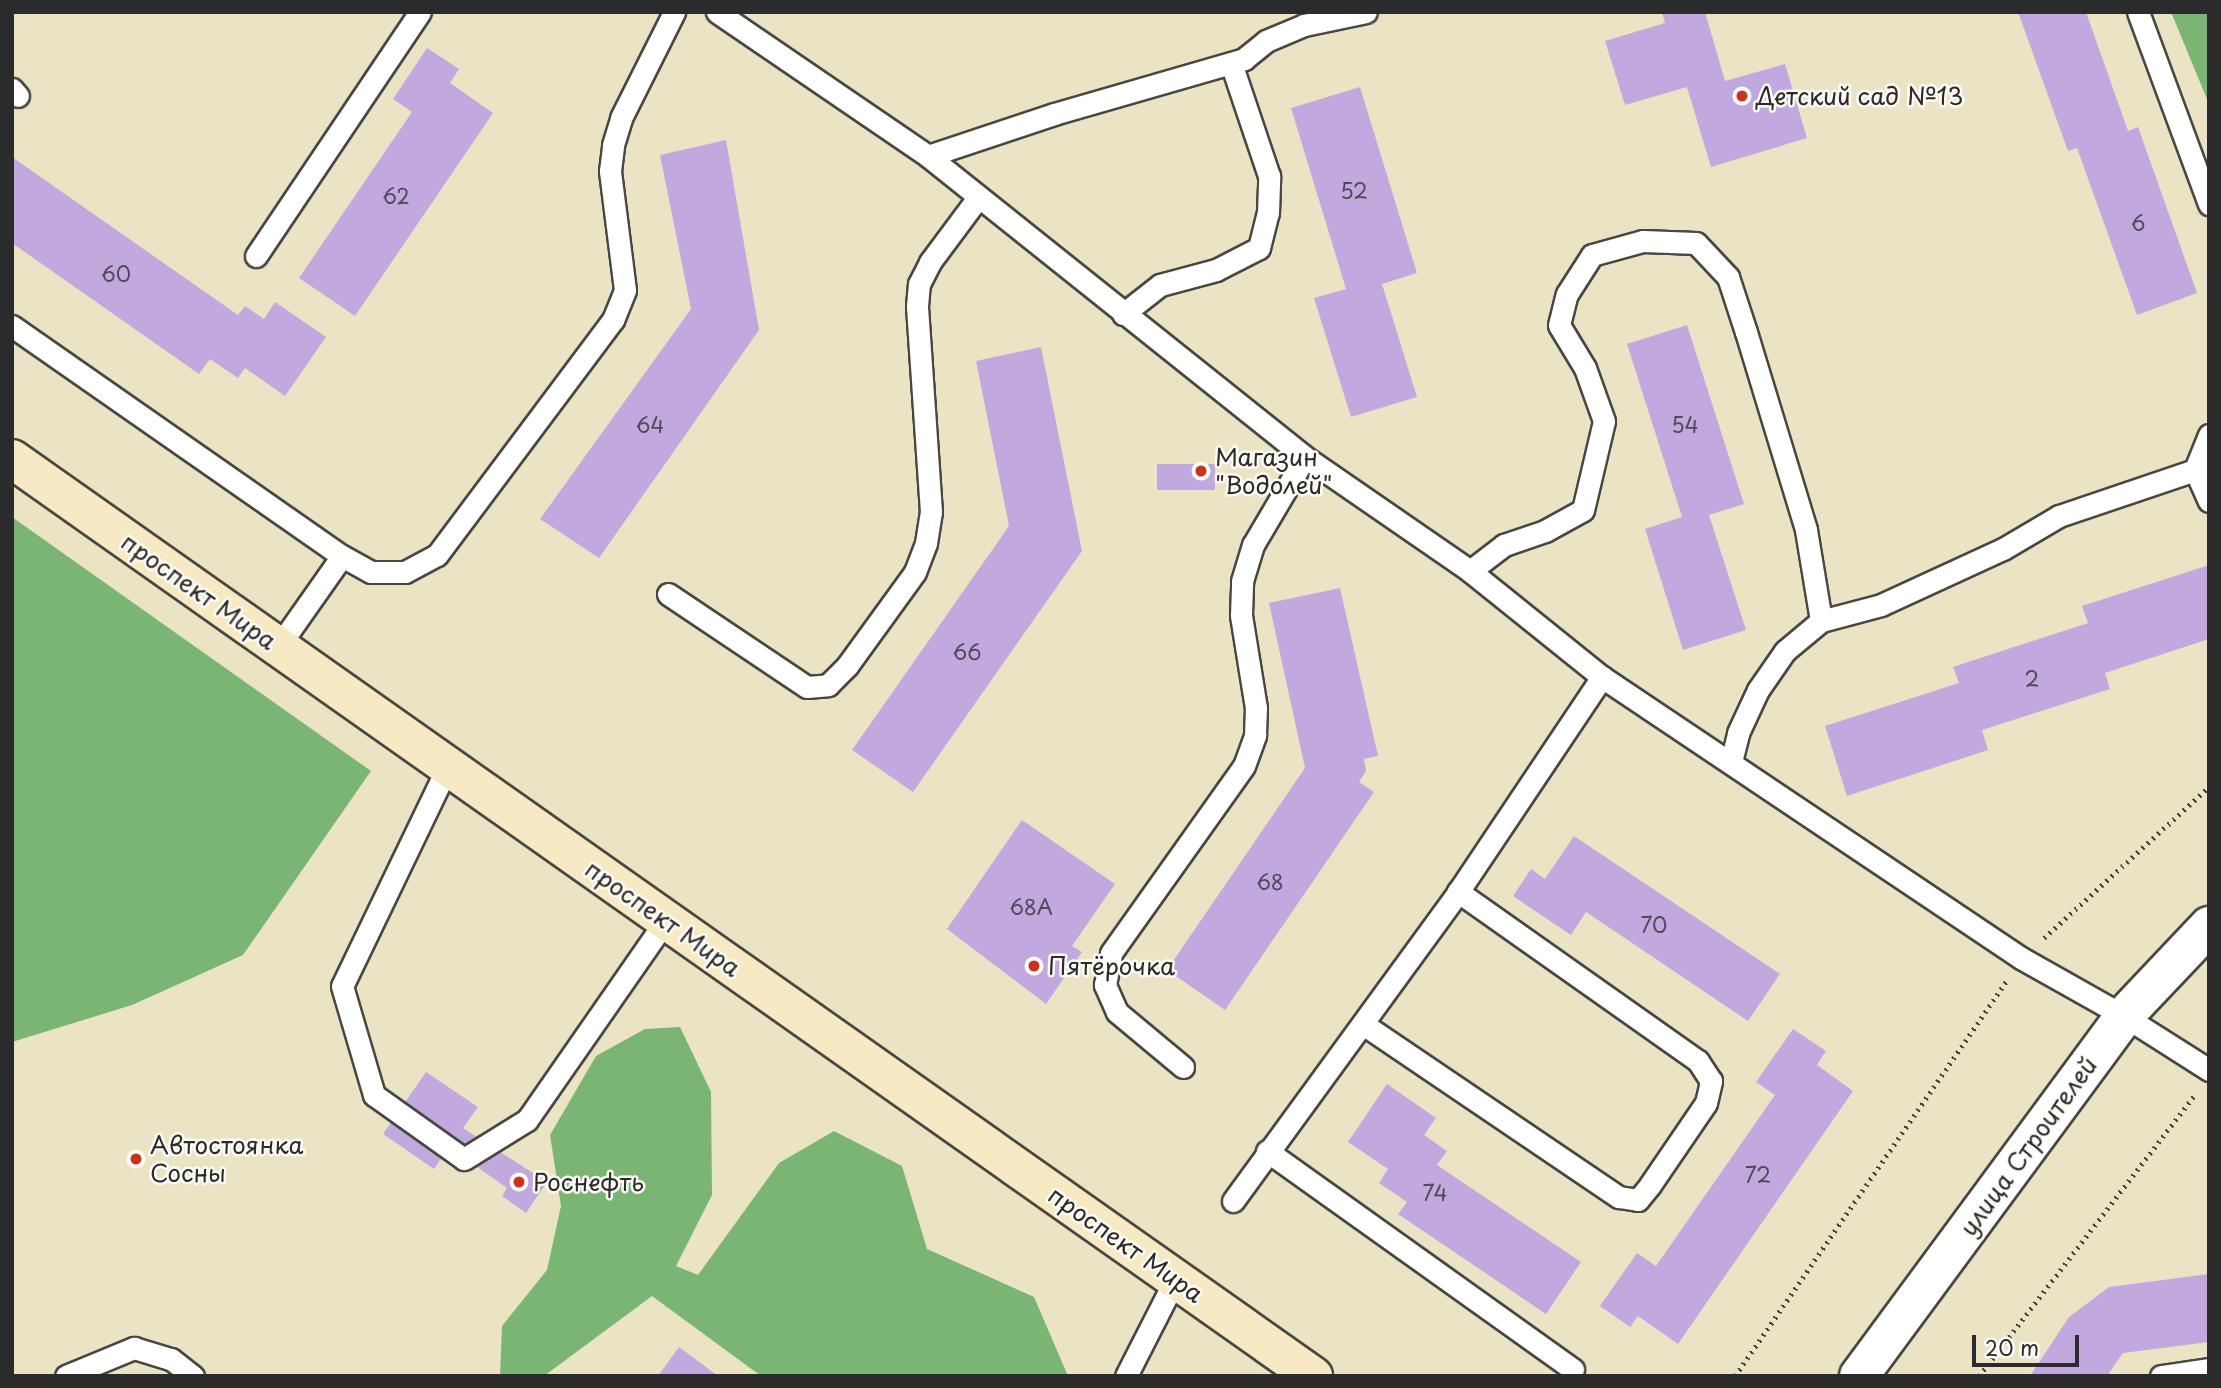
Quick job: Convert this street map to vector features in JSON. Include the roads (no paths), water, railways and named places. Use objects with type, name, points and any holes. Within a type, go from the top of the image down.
[{"type":"main road","name":"проспект Мира","points":[[12,460],[1313,1376]]},
{"type":"street","name":"улица Строителей","points":[[1860,1376],[2124,1016],[2209,926]]},
{"type":"lane","points":[[256,256],[420,12]]},
{"type":"lane","points":[[12,326],[342,556],[371,572],[405,572],[437,555],[613,320],[625,290],[610,171],[613,145],[621,118],[674,12]]},
{"type":"lane","points":[[717,12],[928,156],[977,199],[1305,457],[1470,571],[1602,677],[2021,958],[2124,1016],[2204,1079]]},
{"type":"lane","points":[[928,156],[1054,114],[1231,63],[1304,25],[1366,12]]},
{"type":"lane","points":[[2138,12],[2209,204]]},
{"type":"lane","points":[[1123,314],[1160,285],[1216,270],[1259,248],[1268,213],[1269,176],[1231,63]]},
{"type":"lane","points":[[668,594],[807,687],[828,685],[847,666],[915,572],[926,543],[931,512],[917,306],[919,284],[930,262],[977,199]]},
{"type":"lane","points":[[1470,571],[1504,545],[1545,531],[1583,510],[1604,421],[1585,368],[1559,325],[1567,294],[1592,255],[1643,241],[1696,243],[1728,277],[1806,530],[1821,621]]},
{"type":"lane","points":[[2209,435],[2195,470],[2209,501]]},
{"type":"lane","points":[[1182,1067],[1117,1012],[1105,985],[1111,953],[1244,766],[1255,735],[1256,708],[1241,615],[1242,581],[1253,545],[1305,457]]},
{"type":"lane","points":[[1731,762],[1738,733],[1758,690],[1785,651],[1821,621],[1881,605],[2003,549],[2059,516],[2195,470]]},
{"type":"lane","points":[[278,647],[342,556]]},
{"type":"lane","points":[[1233,1201],[1458,892],[1602,677]]},
{"type":"lane","points":[[448,766],[342,986],[374,1096],[464,1159],[527,1120],[666,920]]},
{"type":"lane","points":[[1363,1024],[1619,1197],[1638,1200],[1650,1185],[1706,1102],[1711,1081],[1698,1061],[1458,892]]},
{"type":"lane","points":[[1267,1151],[1573,1369]]},
{"type":"lane","points":[[1126,1376],[1176,1278]]},
{"type":"lane","points":[[66,1376],[134,1348],[171,1359],[193,1376]]},
{"type":"lane","points":[[2161,1376],[2209,1369]]},
{"type":"place","name":"Детский сад №13","points":[[1742,96]]},
{"type":"place","name":"Магазин \"Водолей\"","points":[[1201,471]]},
{"type":"place","name":"Пятёрочка","points":[[1034,966]]},
{"type":"place","name":"Автостоянка Сосны","points":[[136,1159]]},
{"type":"place","name":"Роснефть","points":[[519,1182]]}]
